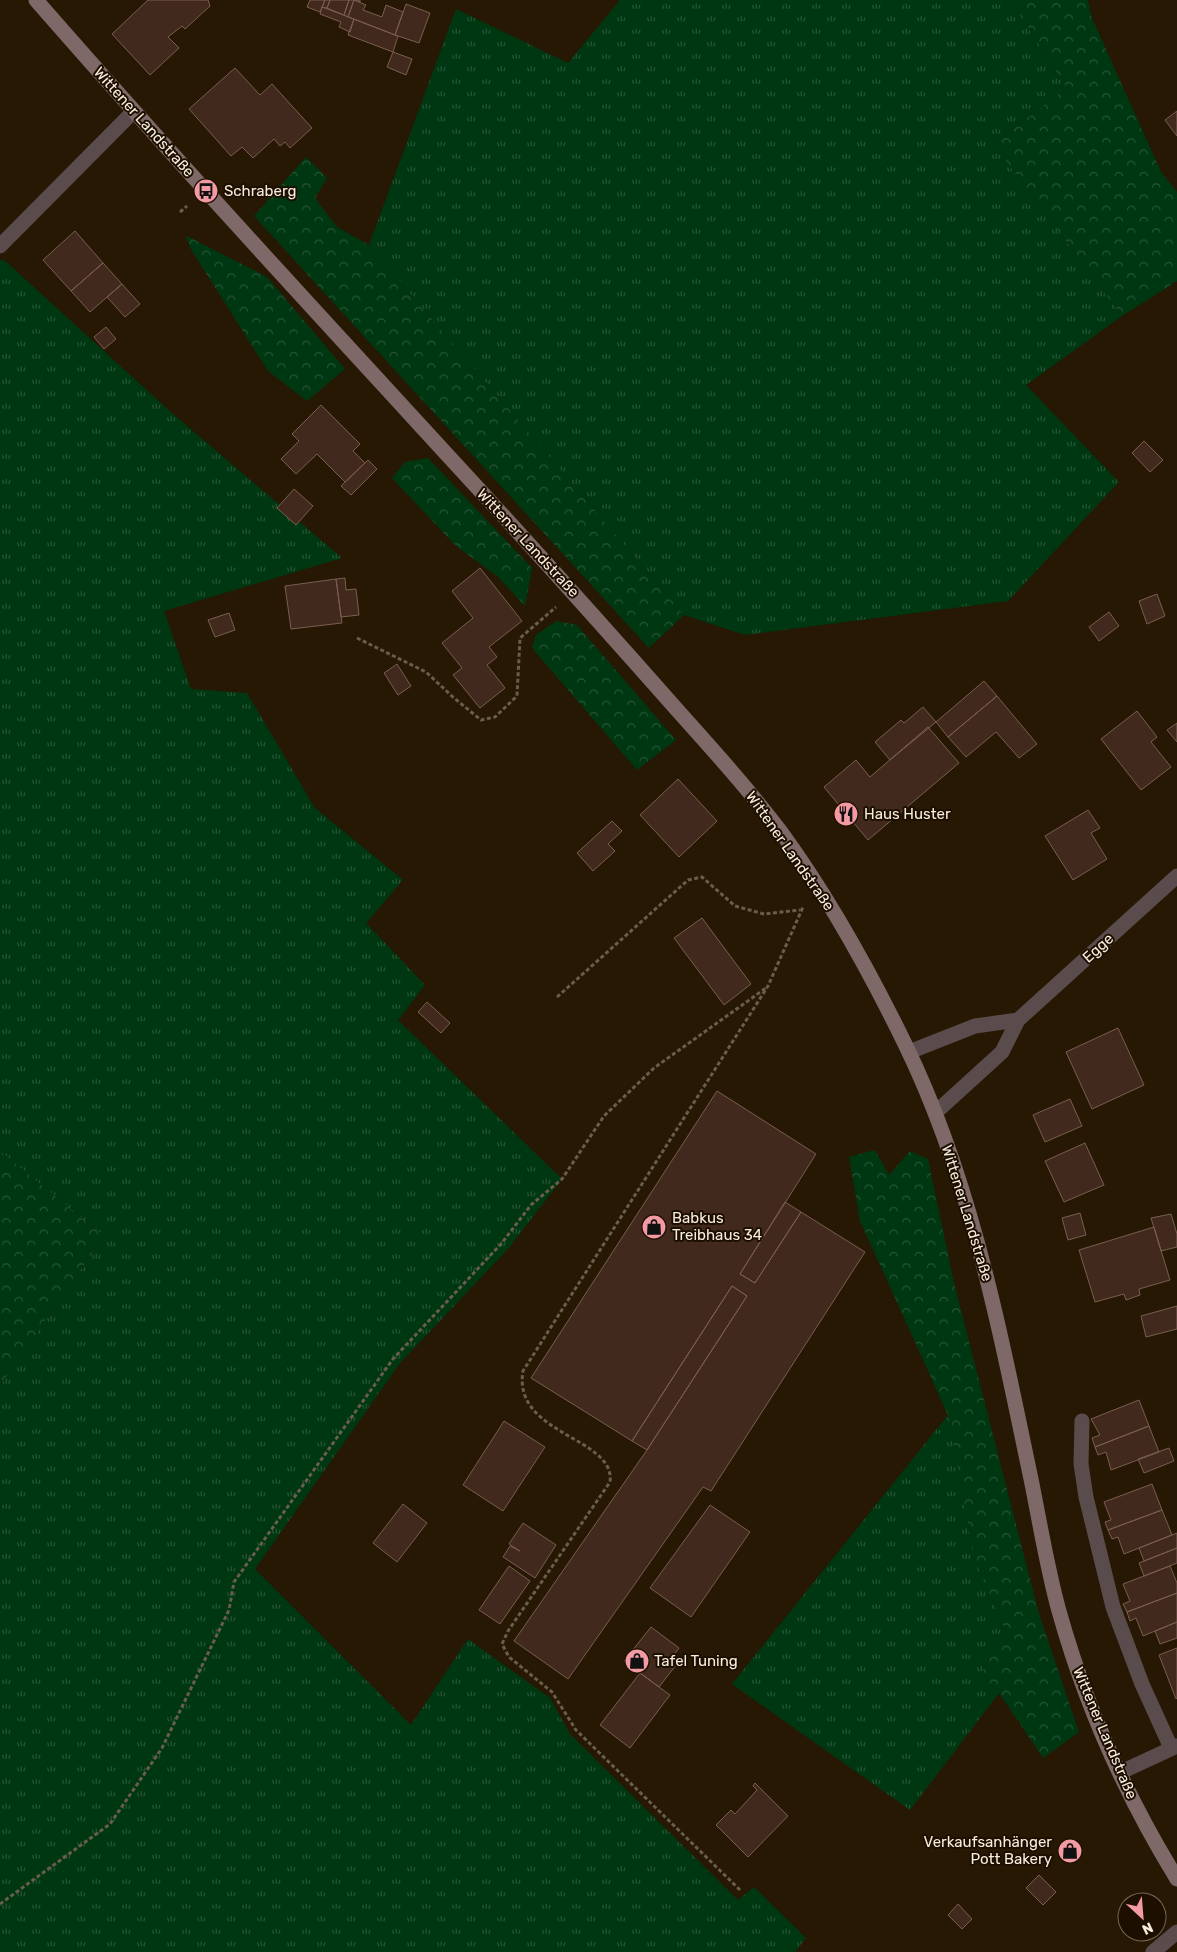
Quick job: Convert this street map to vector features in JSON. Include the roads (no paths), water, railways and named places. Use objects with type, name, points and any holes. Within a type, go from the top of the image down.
[{"type":"main road","name":"Wittener Landstraße","points":[[36,0],[134,111],[573,591],[740,782],[779,830],[815,881],[854,946],[909,1052],[935,1113],[966,1203],[992,1292],[1058,1609],[1085,1693],[1134,1802],[1177,1879]]},
{"type":"street","points":[[0,246],[134,111]]},
{"type":"street","name":"Egge","points":[[935,1113],[1002,1052],[1018,1020],[1177,876]]},
{"type":"street","points":[[909,1052],[975,1026],[1018,1020]]},
{"type":"street","points":[[1082,1421],[1081,1464],[1086,1497],[1113,1607],[1142,1684],[1174,1747],[1121,1772]]},
{"type":"street","points":[[1152,1952],[1177,1932]]},
{"type":"place","name":"Schraberg","points":[[206,191]]},
{"type":"place","name":"Haus Huster","points":[[846,814]]},
{"type":"place","name":"Babkus Treibhaus 34","points":[[654,1227]]},
{"type":"place","name":"Tafel Tuning","points":[[637,1661]]},
{"type":"place","name":"Verkaufsanhänger Pott Bakery","points":[[1070,1851]]}]
